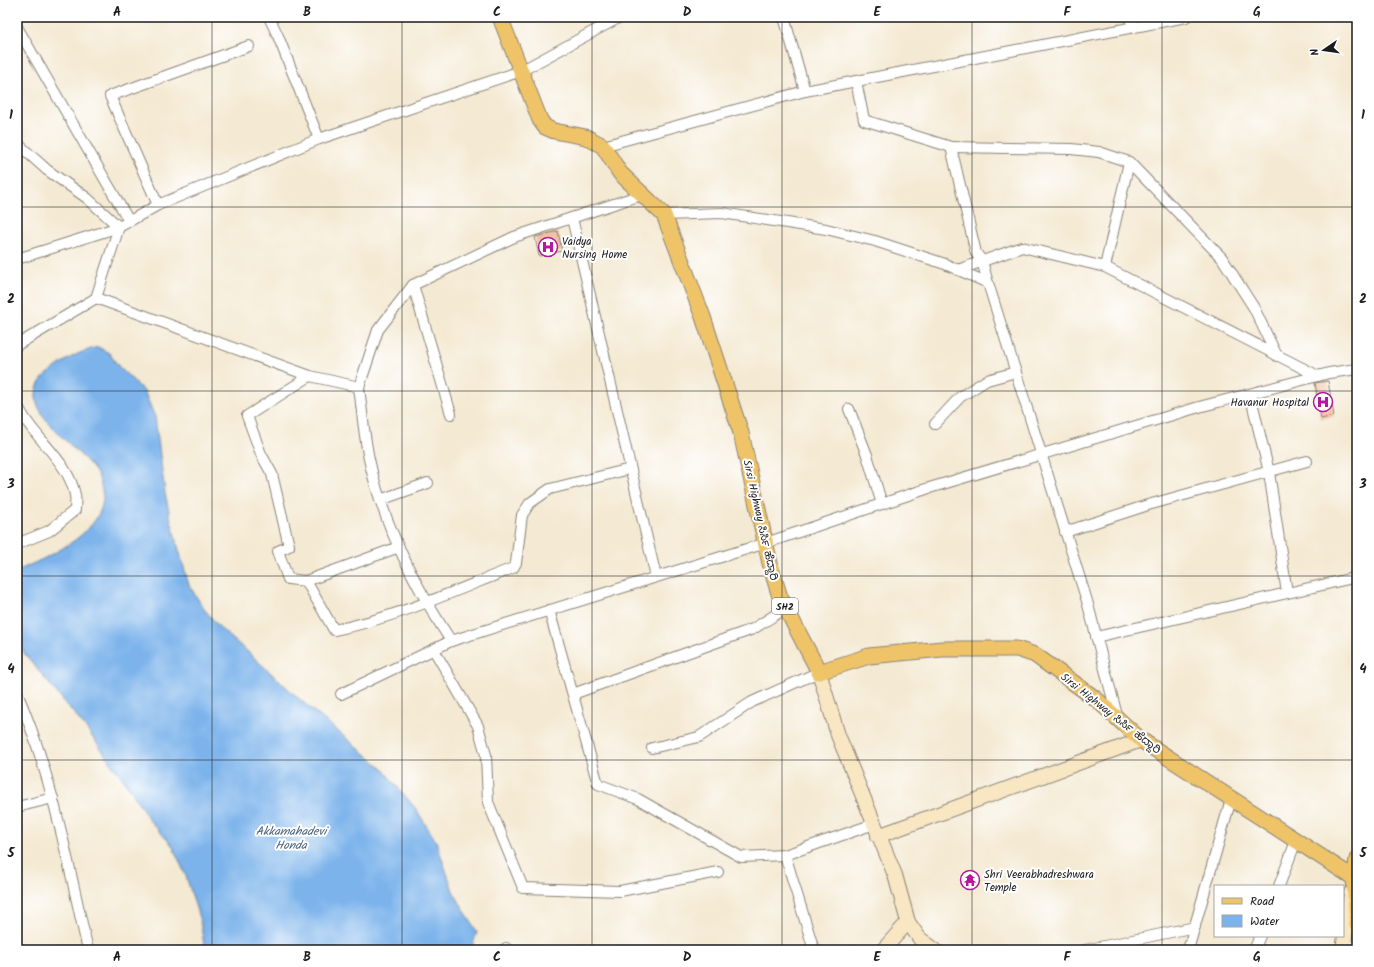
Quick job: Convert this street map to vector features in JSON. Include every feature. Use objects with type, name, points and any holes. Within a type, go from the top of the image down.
[{"type":"main road","points":[[500,17],[540,120],[545,127],[554,131],[586,137],[603,146]]},
{"type":"main road","name":"Sirsi Highway ಸಿರ್ಸಿ ಹೆದ್ದಾರಿ","points":[[603,146],[620,173],[644,194],[664,215],[704,317],[741,433],[771,568],[780,597],[819,672],[869,656],[942,649],[1017,649],[1035,655],[1096,699],[1141,740],[1296,841],[1356,883]]},
{"type":"main road","points":[[1357,859],[1357,926]]},
{"type":"street","points":[[269,17],[319,139]]},
{"type":"street","points":[[17,259],[119,226],[158,205],[319,139],[521,71],[620,17]]},
{"type":"street","points":[[784,17],[805,91]]},
{"type":"street","points":[[1129,17],[1134,28]]},
{"type":"street","points":[[603,146],[805,91],[1186,17]]},
{"type":"street","points":[[17,27],[129,221]]},
{"type":"street","points":[[158,205],[110,96],[249,46]]},
{"type":"street","points":[[856,81],[864,120],[951,147],[1071,149],[1099,152],[1129,162],[1222,258],[1254,308],[1277,356]]},
{"type":"street","points":[[17,143],[48,170],[86,198],[119,226]]},
{"type":"street","points":[[951,147],[976,253],[982,261],[1065,532],[1118,719]]},
{"type":"street","points":[[1105,268],[1129,162]]},
{"type":"street","points":[[452,641],[426,603],[400,547],[380,500],[369,459],[359,387],[378,330],[413,285],[514,237],[644,194]]},
{"type":"street","points":[[664,215],[722,213],[826,229],[875,241],[958,270],[988,283]]},
{"type":"street","points":[[572,218],[656,577]]},
{"type":"street","points":[[17,345],[96,298],[119,226]]},
{"type":"street","points":[[958,270],[1022,247],[1105,268],[1318,376]]},
{"type":"street","points":[[413,285],[451,414]]},
{"type":"street","points":[[96,298],[310,376],[359,387]]},
{"type":"street","points":[[341,694],[452,641],[766,543],[882,504],[1041,454],[1199,407],[1318,376],[1357,369]]},
{"type":"street","points":[[935,424],[960,397],[986,380],[1016,372]]},
{"type":"street","points":[[310,376],[247,416],[261,454],[272,474],[289,546],[278,552],[288,579],[306,580],[400,547]]},
{"type":"street","points":[[1250,394],[1269,472],[1287,593]]},
{"type":"street","points":[[17,404],[22,415],[66,470],[76,496],[75,510],[49,531],[17,544]]},
{"type":"street","points":[[849,409],[867,455],[882,504]]},
{"type":"street","points":[[1065,532],[1148,505],[1307,461]]},
{"type":"street","points":[[306,580],[334,630],[398,614],[513,568],[516,563],[522,515],[530,502],[550,489],[630,469]]},
{"type":"street","points":[[380,500],[428,483]]},
{"type":"street","points":[[1096,637],[1357,577]]},
{"type":"street","points":[[573,694],[753,629],[786,608]]},
{"type":"street","points":[[549,610],[598,784],[638,799],[741,857],[785,855],[876,830],[1141,740]]},
{"type":"street","points":[[434,650],[478,726],[486,755],[488,802],[523,888],[620,891],[718,872]]},
{"type":"street","points":[[652,748],[699,737],[752,702],[819,672],[838,734],[895,875],[908,922],[920,940],[935,950]]},
{"type":"street","points":[[17,693],[30,724],[53,798],[88,950]]},
{"type":"street","points":[[17,807],[53,798]]},
{"type":"street","points":[[1188,950],[1232,799]]},
{"type":"street","points":[[1278,885],[1296,841]]},
{"type":"street","points":[[785,855],[814,950]]},
{"type":"street","points":[[1343,950],[1356,883]]},
{"type":"street","points":[[883,950],[908,922]]},
{"type":"street","points":[[1084,950],[1195,927]]},
{"type":"street","points":[[1254,950],[1260,937]]},
{"type":"water","name":"Akkamahadevi Honda","points":[[98,347],[109,353],[119,367],[144,391],[155,417],[165,493],[173,529],[189,585],[204,609],[221,629],[305,704],[381,767],[416,809],[436,841],[453,891],[477,932],[471,950],[205,950],[200,921],[186,876],[172,845],[150,821],[130,789],[85,727],[24,653],[17,631],[17,571],[55,552],[81,535],[92,524],[99,513],[103,500],[97,474],[89,463],[63,438],[41,412],[36,398],[38,385],[50,372],[67,360],[84,351]]},
{"type":"building","points":[[558,231],[562,251],[539,256],[535,237]]},
{"type":"building","points":[[1328,381],[1334,416],[1321,419],[1315,383]]},
{"type":"place","name":"Vaidya Nursing Home","points":[[548,247]]},
{"type":"place","name":"Havanur Hospital","points":[[1323,402]]},
{"type":"place","name":"Shri Veerabhadreshwara Temple","points":[[970,880]]}]
